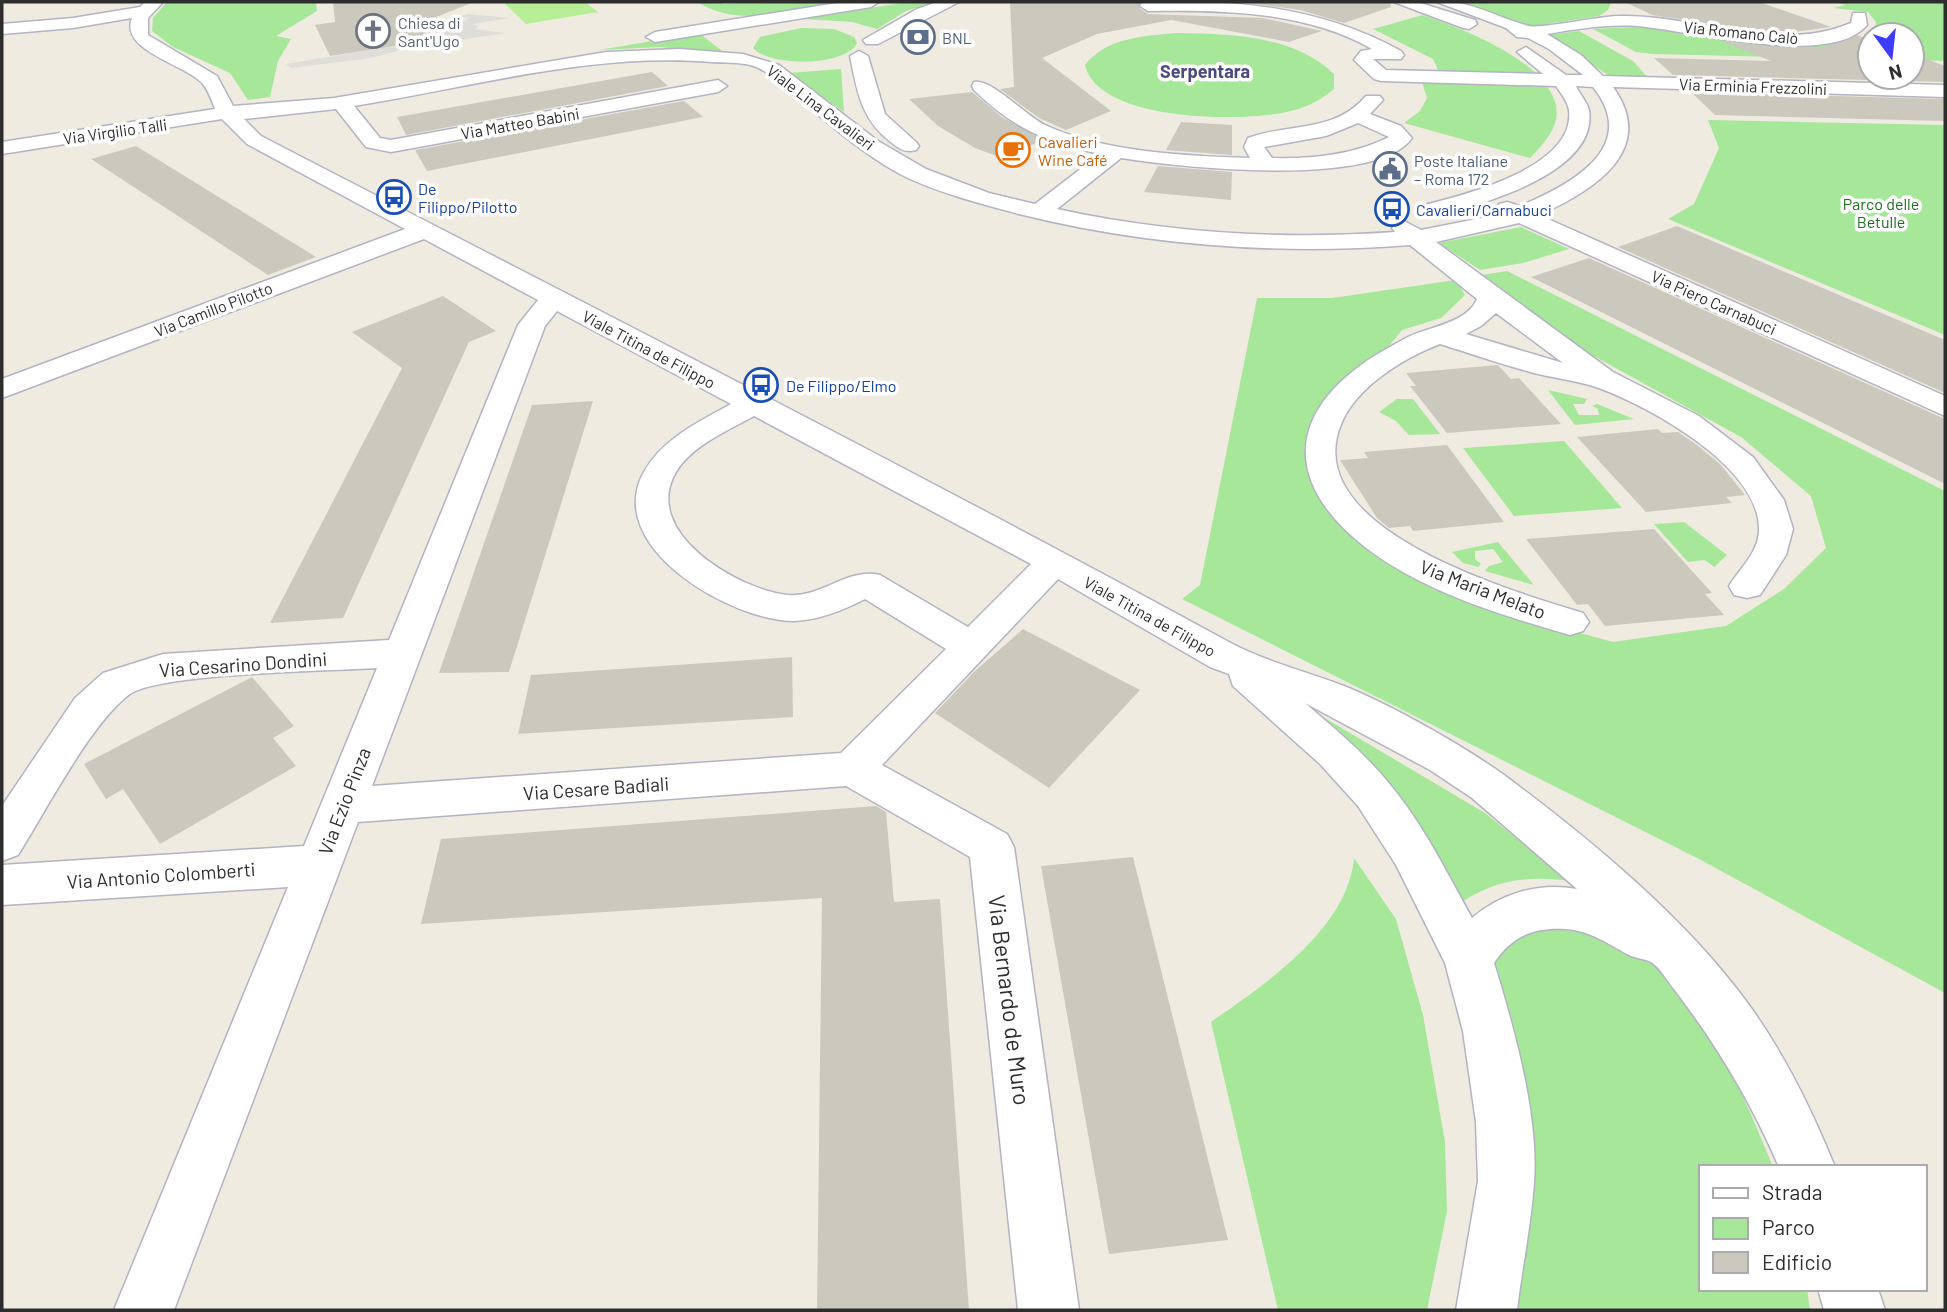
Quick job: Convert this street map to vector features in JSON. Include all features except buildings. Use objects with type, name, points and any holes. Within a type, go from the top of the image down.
[{"type":"street","points":[[228,114],[305,97],[871,2]]},
{"type":"street","points":[[856,53],[916,15],[951,2]]},
{"type":"street","name":"Viale Lina Cavalieri","points":[[856,53],[871,110],[898,139],[931,158],[1048,206],[1121,229],[1203,238],[1321,242],[1415,237],[1521,216],[1570,192],[1590,177],[1615,148],[1620,122],[1612,100],[1600,81],[1578,60],[1527,32],[1445,2]]},
{"type":"street","points":[[1611,20],[1624,4]]},
{"type":"street","points":[[1405,5],[1497,36],[1536,59],[1562,80],[1579,106],[1579,123],[1571,141],[1534,176],[1483,198],[1391,217],[1491,297],[1606,381],[1698,429],[1726,451],[1757,484],[1770,507],[1776,532],[1772,551],[1747,586]]},
{"type":"street","points":[[2,29],[73,23],[149,6]]},
{"type":"street","name":"Viale Titina de Filippo","points":[[149,6],[137,28],[141,38],[204,75],[214,84],[228,114],[254,140],[1054,562],[1224,657],[1317,691],[1371,716],[1487,786],[1636,912],[1701,982],[1756,1062],[1779,1104],[1806,1165]]},
{"type":"street","points":[[1148,6],[1220,8],[1285,16],[1339,29],[1389,51],[1407,66],[1390,75],[1371,104],[1354,116],[1319,131],[1255,142],[1254,147],[1265,164]]},
{"type":"street","points":[[689,12],[715,27],[753,59]]},
{"type":"street","points":[[626,42],[659,30],[689,12],[800,24],[837,25]]},
{"type":"street","name":"Via Romano Calò","points":[[1497,36],[1611,20],[1796,39],[1844,34],[1859,25],[1858,16]]},
{"type":"street","points":[[800,24],[766,29],[749,35],[738,47],[753,59],[800,66]]},
{"type":"street","points":[[856,53],[857,29]]},
{"type":"street","points":[[1389,51],[1363,57],[1370,68],[1390,75]]},
{"type":"street","name":"Viale Lina Cavalieri","points":[[228,114],[284,111],[620,54],[681,54],[753,59],[904,167],[966,192],[1048,206],[1191,220],[1250,223],[1336,222]]},
{"type":"street","name":"Via Erminia Frezzolini","points":[[1390,75],[1945,91]]},
{"type":"street","name":"Via Matteo Babini","points":[[341,102],[373,143],[391,146],[718,86]]},
{"type":"street","points":[[981,86],[1009,112],[1042,132],[1114,153],[1187,162],[1265,164],[1360,155],[1389,146],[1402,138],[1394,130],[1354,116]]},
{"type":"street","name":"Via Virgilio Talli","points":[[2,148],[228,114]]},
{"type":"street","points":[[1048,206],[1114,153]]},
{"type":"street","name":"Via Piero Carnabuci","points":[[1483,198],[1945,407]]},
{"type":"street","name":"Via Camillo Pilotto","points":[[2,390],[426,230]]},
{"type":"street","name":"Via Maria Melato","points":[[1491,297],[1489,306],[1482,313],[1393,358],[1333,406],[1322,427],[1318,461],[1324,477],[1349,513],[1414,563],[1489,596],[1570,621]]},
{"type":"street","name":"Via Ezio Pinza","points":[[144,1310],[320,865],[340,806],[532,325],[553,298]]},
{"type":"street","points":[[1437,334],[1536,365],[1606,381]]},
{"type":"street","points":[[753,404],[681,450],[660,472],[652,506],[656,526],[666,540],[710,578],[749,601],[774,607],[800,608],[824,603],[867,584],[971,647]]},
{"type":"street","points":[[852,769],[1054,562]]},
{"type":"street","name":"Via Cesarino Dondini","points":[[2,842],[96,700],[132,677],[180,665],[402,653]]},
{"type":"street","name":"Viale Titina de Filippo","points":[[1224,657],[1297,718],[1349,766],[1373,794],[1412,851],[1469,960],[1489,1031],[1503,1122],[1506,1181],[1486,1310]]},
{"type":"street","name":"Via Cesare Badiali","points":[[340,806],[852,769]]},
{"type":"street","name":"Via Bernardo de Muro","points":[[852,769],[991,847],[1049,1310]]},
{"type":"street","name":"Via Antonio Colomberti","points":[[2,885],[320,865]]},
{"type":"street","points":[[1469,960],[1480,938],[1498,921],[1522,911],[1557,908],[1589,913],[1624,926],[1660,949],[1701,982]]},
{"type":"street","points":[[1849,1291],[1854,1310]]},
{"type":"green space","points":[[167,2],[316,2],[317,11],[276,36],[291,39],[278,61],[270,97],[248,100],[230,73],[173,47],[152,31],[153,18]]},
{"type":"green space","points":[[503,2],[585,2],[598,12],[526,24]]},
{"type":"green space","points":[[843,2],[751,16],[715,11],[699,3]]},
{"type":"green space","points":[[908,2],[933,2],[906,11],[877,29],[852,22],[804,19]]},
{"type":"green space","points":[[1453,2],[1611,2],[1608,10],[1599,16],[1527,27]]},
{"type":"green space","points":[[1835,2],[1945,2],[1945,61],[1926,60],[1926,21],[1875,21],[1868,12],[1833,8],[1846,5]]},
{"type":"green space","points":[[1423,15],[1497,47],[1537,74],[1439,72],[1433,59],[1373,29]]},
{"type":"green space","points":[[801,28],[834,29],[854,37],[857,43],[850,51],[838,57],[807,62],[775,59],[753,48],[760,37]]},
{"type":"green space","points":[[1647,28],[1768,43],[1834,44],[1856,39],[1856,59],[1653,54],[1636,52],[1593,29]]},
{"type":"green space","points":[[1579,31],[1633,61],[1649,79],[1611,77],[1547,35]]},
{"type":"green space","points":[[699,33],[726,54],[660,47],[599,50]]},
{"type":"green space","points":[[1177,33],[1240,36],[1281,44],[1318,61],[1334,74],[1334,89],[1312,104],[1287,112],[1238,117],[1174,114],[1142,108],[1116,98],[1096,84],[1085,65],[1115,43]]},
{"type":"green space","points":[[841,69],[844,112],[789,73]]},
{"type":"green space","points":[[1422,82],[1546,85],[1556,106],[1555,124],[1530,158],[1404,123],[1420,111],[1427,98]]},
{"type":"green space","name":"Parco delle Betulle","points":[[1708,120],[1945,125],[1945,335],[1668,219],[1694,204],[1719,148]]},
{"type":"green space","points":[[1521,227],[1569,249],[1523,263],[1480,270],[1439,243]]},
{"type":"green space","points":[[1507,271],[1945,491],[1945,993],[1699,859],[1182,599],[1200,585],[1257,298],[1332,298],[1456,280],[1465,295],[1441,318],[1402,330],[1375,363],[1319,407],[1305,456],[1333,514],[1474,604],[1613,642],[1726,626],[1784,589],[1826,548],[1811,496],[1741,437],[1590,354],[1482,275]]},
{"type":"green space","points":[[1548,390],[1587,399],[1584,404],[1573,404],[1579,415],[1599,415],[1598,409],[1592,406],[1597,404],[1634,419],[1575,425]]},
{"type":"green space","points":[[1397,399],[1413,399],[1440,434],[1409,435],[1396,421],[1379,412]]},
{"type":"green space","points":[[1564,441],[1622,508],[1514,516],[1463,448]]},
{"type":"green space","points":[[1684,522],[1727,555],[1714,567],[1705,560],[1688,562],[1654,524]]},
{"type":"green space","points":[[1498,542],[1534,585],[1485,571],[1489,566],[1503,562],[1493,549],[1475,551],[1475,559],[1481,564],[1478,567],[1463,563],[1452,552]]},
{"type":"green space","points":[[1301,704],[1485,813],[1569,881],[1511,881],[1484,890],[1458,905]]},
{"type":"green space","points":[[1354,858],[1396,919],[1423,1015],[1445,1142],[1447,1211],[1427,1310],[1278,1310],[1211,1022],[1278,973],[1320,931],[1337,908],[1348,884]]},
{"type":"green space","points":[[1556,929],[1598,936],[1618,943],[1637,953],[1660,971],[1682,994],[1719,1050],[1735,1080],[1772,1165],[1699,1165],[1699,1291],[1807,1291],[1810,1310],[1504,1310],[1510,1284],[1486,963],[1500,947],[1516,937]]},
{"type":"shaded area","points":[[468,14],[509,18],[473,24],[478,26],[475,29],[506,33],[412,47],[371,58],[291,68],[286,64],[432,40],[425,27],[458,24],[469,18],[459,17]]},
{"type":"place","name":"Chiesa di Sant'Ugo","points":[[373,31]]},
{"type":"place","name":"BNL","points":[[918,37]]},
{"type":"place","name":"Cavalieri Wine Café","points":[[1013,150]]},
{"type":"place","name":"Poste Italiane – Roma 172","points":[[1390,169]]},
{"type":"place","name":"De Filippo/Pilotto","points":[[394,197]]},
{"type":"place","name":"Cavalieri/Carnabuci","points":[[1392,209]]},
{"type":"place","name":"De Filippo/Elmo","points":[[761,385]]},
{"type":"district","name":"Serpentara","points":[[1205,71]]}]
